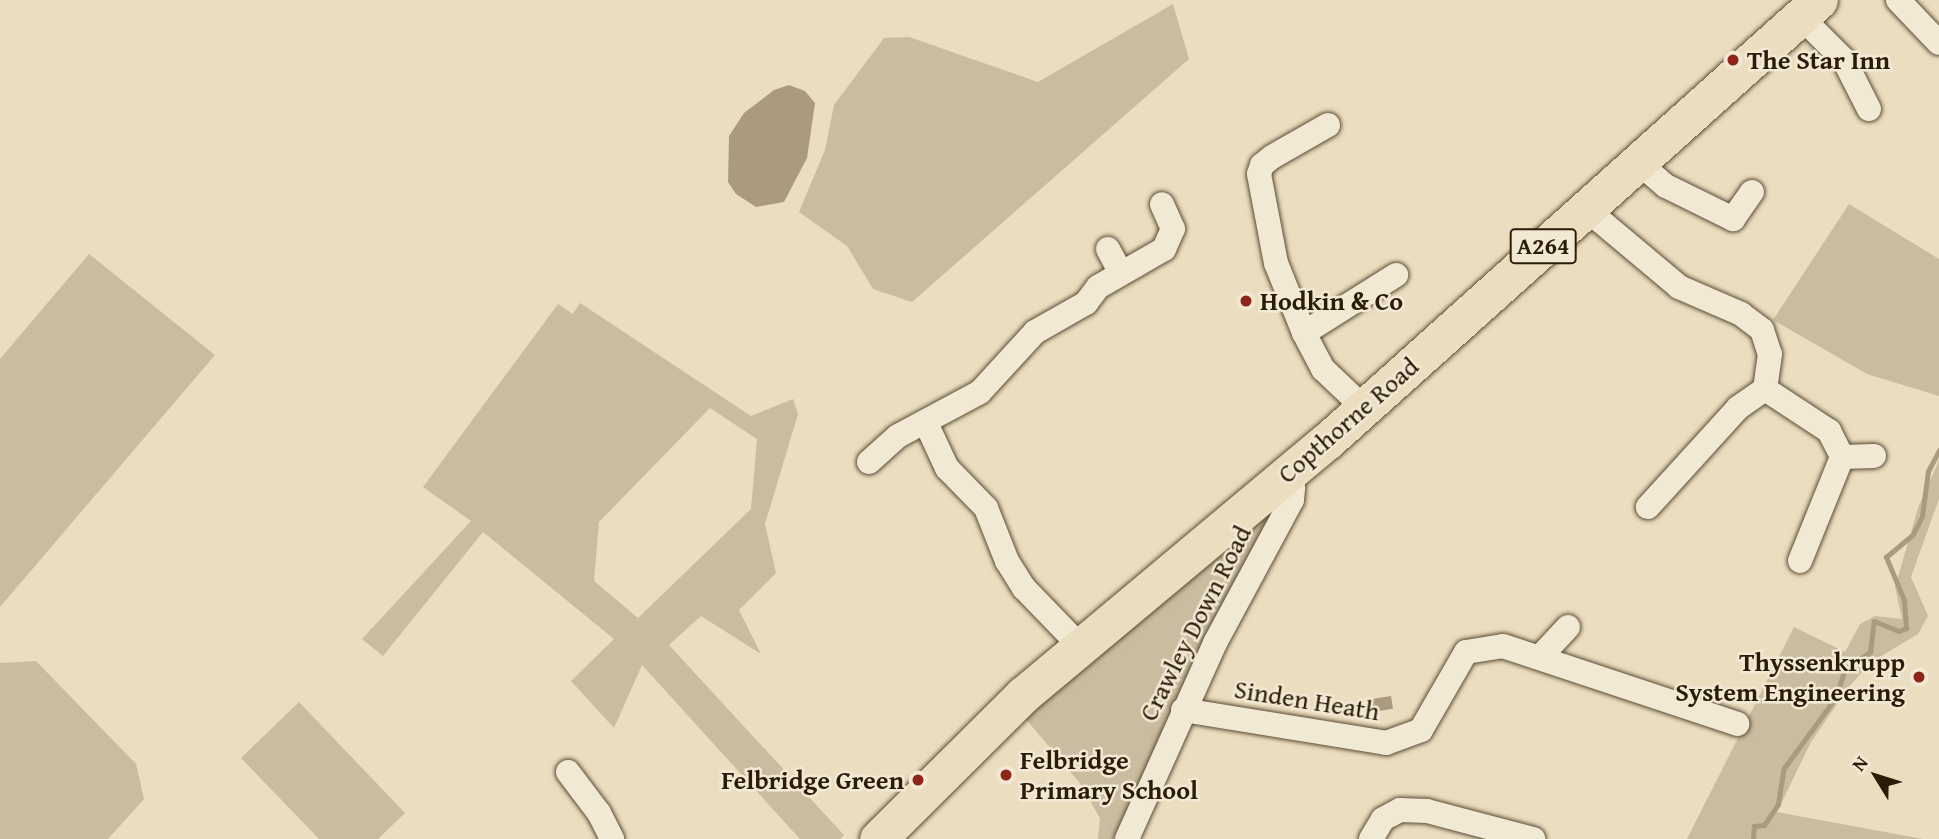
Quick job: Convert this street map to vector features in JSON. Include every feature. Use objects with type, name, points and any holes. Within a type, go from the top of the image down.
[{"type":"highway","name":"Copthorne Road","points":[[877,839],[1023,695],[1364,408],[1810,8]]},
{"type":"street","points":[[1898,0],[1939,43]]},
{"type":"street","points":[[1810,8],[1844,60],[1869,109]]},
{"type":"street","points":[[1328,125],[1272,158],[1259,174],[1276,263],[1304,333],[1323,369],[1364,408]]},
{"type":"street","points":[[1638,162],[1666,186],[1733,219],[1752,192]]},
{"type":"street","points":[[869,462],[898,436],[980,393],[1035,332],[1086,303],[1098,286],[1171,241],[1173,229],[1162,205]]},
{"type":"street","points":[[1585,208],[1679,287],[1741,314],[1762,330],[1770,354],[1765,389],[1738,408],[1648,507]]},
{"type":"street","points":[[1108,249],[1120,272]]},
{"type":"street","points":[[1304,333],[1396,275]]},
{"type":"street","points":[[1765,389],[1829,431],[1842,457],[1800,561]]},
{"type":"street","points":[[926,423],[947,468],[986,508],[1007,561],[1024,588],[1080,646]]},
{"type":"street","points":[[1842,457],[1874,456]]},
{"type":"street","name":"Crawley Down Road","points":[[1127,839],[1183,710],[1292,500],[1293,488],[1285,475]]},
{"type":"street","points":[[1540,657],[1569,627]]},
{"type":"street","name":"Sinden Heath","points":[[1183,710],[1386,743],[1421,730],[1466,652],[1503,646],[1737,724]]},
{"type":"street","points":[[568,772],[599,813],[612,839]]},
{"type":"street","points":[[1371,839],[1383,819],[1400,810],[1427,811],[1533,839]]},
{"type":"shaded area","points":[[1173,4],[1189,59],[912,302],[873,289],[847,246],[799,212],[825,150],[834,105],[884,38],[909,37],[1038,82]]},
{"type":"shaded area","points":[[789,85],[805,91],[815,103],[807,158],[784,202],[756,207],[736,194],[728,182],[729,136],[744,113],[774,90]]},
{"type":"shaded area","points":[[1849,204],[1939,259],[1939,396],[1867,374],[1773,320]]},
{"type":"shaded area","points":[[89,254],[215,355],[0,607],[0,359]]},
{"type":"shaded area","points":[[580,303],[751,416],[793,399],[798,414],[765,524],[776,573],[739,610],[761,654],[701,616],[669,645],[844,835],[840,839],[800,839],[642,665],[614,728],[571,681],[614,639],[483,532],[383,656],[362,639],[471,521],[423,487],[558,304],[573,314]],"holes":[[[710,408],[757,439],[751,509],[638,618],[594,581],[599,522]]]},
{"type":"shaded area","points":[[1939,460],[1939,499],[1911,577],[1928,616],[1918,634],[1870,663],[1848,688],[1811,742],[1777,812],[1923,839],[1687,839],[1794,627],[1845,652],[1860,624],[1875,616],[1902,619],[1895,587],[1918,508]]},
{"type":"shaded area","points":[[1262,506],[1275,512],[1206,643],[1113,839],[1098,839],[1100,818],[1079,782],[1024,717]]},
{"type":"shaded area","points":[[36,661],[136,764],[144,799],[108,839],[0,839],[0,663]]},
{"type":"shaded area","points":[[1391,696],[1393,709],[1368,713],[1366,700]]},
{"type":"shaded area","points":[[299,702],[405,813],[378,839],[319,839],[241,758]]},
{"type":"waterway","points":[[1753,839],[1754,826],[1764,825],[1778,804],[1784,768],[1836,697],[1844,670],[1870,652],[1874,621],[1899,631],[1906,628],[1904,600],[1886,557],[1913,534],[1922,516],[1928,471],[1939,450]]},
{"type":"place","name":"The Star Inn","points":[[1733,60]]},
{"type":"place","name":"Hodkin & Co","points":[[1246,301]]},
{"type":"place","name":"Thyssenkrupp System Engineering","points":[[1919,677]]},
{"type":"place","name":"Felbridge Primary School","points":[[1006,775]]},
{"type":"place","name":"Felbridge Green","points":[[918,780]]}]
